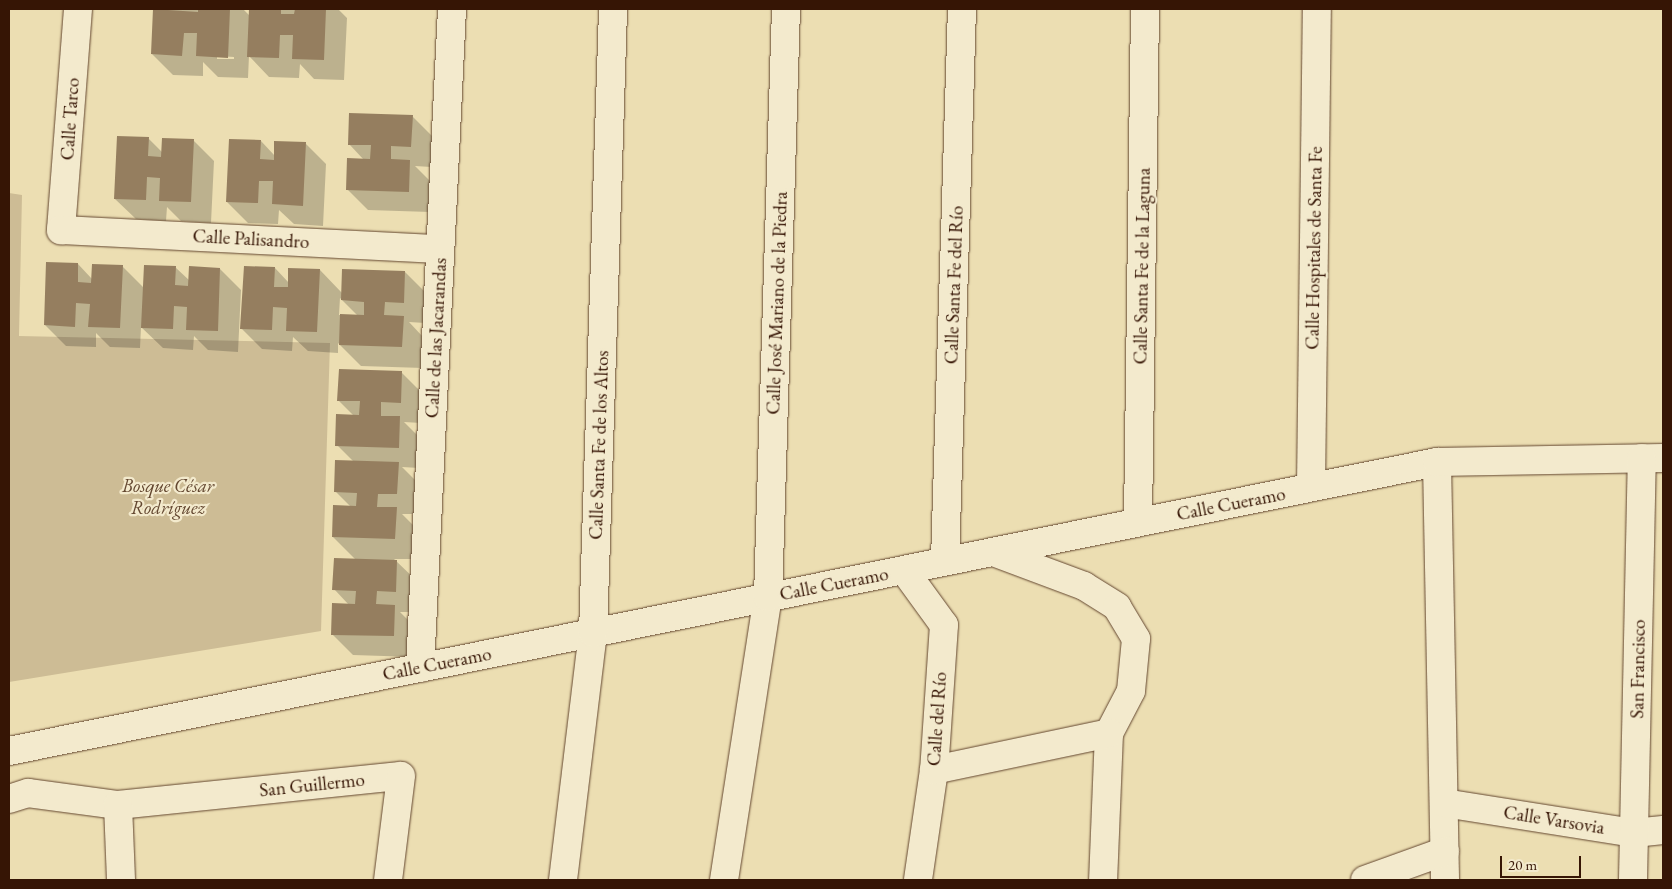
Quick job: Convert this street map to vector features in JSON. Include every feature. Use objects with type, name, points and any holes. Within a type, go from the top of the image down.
[{"type":"street","name":"Calle Tarco","points":[[61,230],[78,9]]},
{"type":"street","name":"Calle de las Jacarandas","points":[[420,668],[452,9]]},
{"type":"street","name":"Calle Santa Fe de los Altos","points":[[563,880],[593,633],[613,9]]},
{"type":"street","name":"Calle José Mariano de la Piedra","points":[[724,880],[768,597],[786,9]]},
{"type":"street","name":"Calle Santa Fe del Río","points":[[946,561],[962,9]]},
{"type":"street","name":"Calle Santa Fe de la Laguna","points":[[1138,522],[1145,9]]},
{"type":"street","name":"Calle Hospitales de Santa Fe","points":[[1311,487],[1317,9]]},
{"type":"street","name":"Calle Palisandro","points":[[61,230],[440,248]]},
{"type":"street","name":"Calle Cueramo","points":[[9,751],[1437,462],[1653,458]]},
{"type":"street","name":"San Francisco","points":[[1633,880],[1653,458]]},
{"type":"street","points":[[1437,462],[1445,880]]},
{"type":"street","points":[[993,552],[1084,586],[1117,607],[1136,639],[1131,691],[1110,733],[1104,880]]},
{"type":"street","name":"Calle del Río","points":[[904,570],[944,625],[934,770],[918,880]]},
{"type":"street","points":[[934,770],[1110,733]]},
{"type":"street","name":"San Guillermo","points":[[9,799],[28,793],[118,805],[401,776],[388,880]]},
{"type":"street","name":"Calle Varsovia","points":[[1444,802],[1634,833],[1663,830]]},
{"type":"street","points":[[118,805],[121,880]]},
{"type":"street","points":[[1365,880],[1445,851]]},
{"type":"green space","name":"Bosque César Rodríguez","points":[[9,193],[22,195],[19,336],[330,343],[321,631],[9,682]]},
{"type":"building","points":[[153,9],[198,12],[198,9],[230,9],[228,58],[196,56],[197,33],[184,33],[182,56],[151,54]]},
{"type":"building","points":[[249,9],[281,9],[281,14],[294,14],[295,9],[326,9],[324,60],[292,59],[293,35],[280,35],[279,58],[247,57]]},
{"type":"building","points":[[349,113],[413,115],[411,147],[391,146],[391,159],[410,160],[409,192],[346,190],[347,158],[370,159],[371,145],[348,145]]},
{"type":"building","points":[[117,136],[149,137],[148,156],[161,157],[162,138],[194,139],[191,202],[159,201],[160,178],[147,177],[146,200],[114,199]]},
{"type":"building","points":[[229,139],[261,140],[260,159],[274,160],[274,141],[306,142],[303,206],[272,204],[273,181],[259,181],[258,203],[226,202]]},
{"type":"building","points":[[46,262],[78,263],[78,282],[91,283],[92,264],[123,265],[120,328],[88,327],[90,304],[76,303],[75,327],[44,325]]},
{"type":"building","points":[[144,265],[176,266],[175,285],[188,286],[189,266],[220,268],[218,331],[186,330],[187,307],[174,306],[173,329],[141,328]]},
{"type":"building","points":[[244,266],[275,267],[274,287],[288,287],[288,268],[320,269],[317,332],[286,331],[287,308],[273,307],[272,330],[240,329]]},
{"type":"building","points":[[342,269],[405,271],[404,303],[385,302],[384,315],[404,316],[402,347],[339,345],[340,314],[364,315],[364,302],[341,300]]},
{"type":"building","points":[[339,369],[402,371],[401,403],[381,402],[381,416],[400,416],[399,448],[335,446],[336,414],[359,415],[360,401],[337,401]]},
{"type":"building","points":[[335,460],[399,462],[397,494],[378,494],[377,507],[397,507],[395,539],[332,537],[333,505],[356,506],[357,493],[334,492]]},
{"type":"building","points":[[334,558],[397,560],[396,592],[377,591],[376,604],[395,605],[394,636],[331,635],[332,603],[355,604],[356,591],[332,590]]}]
